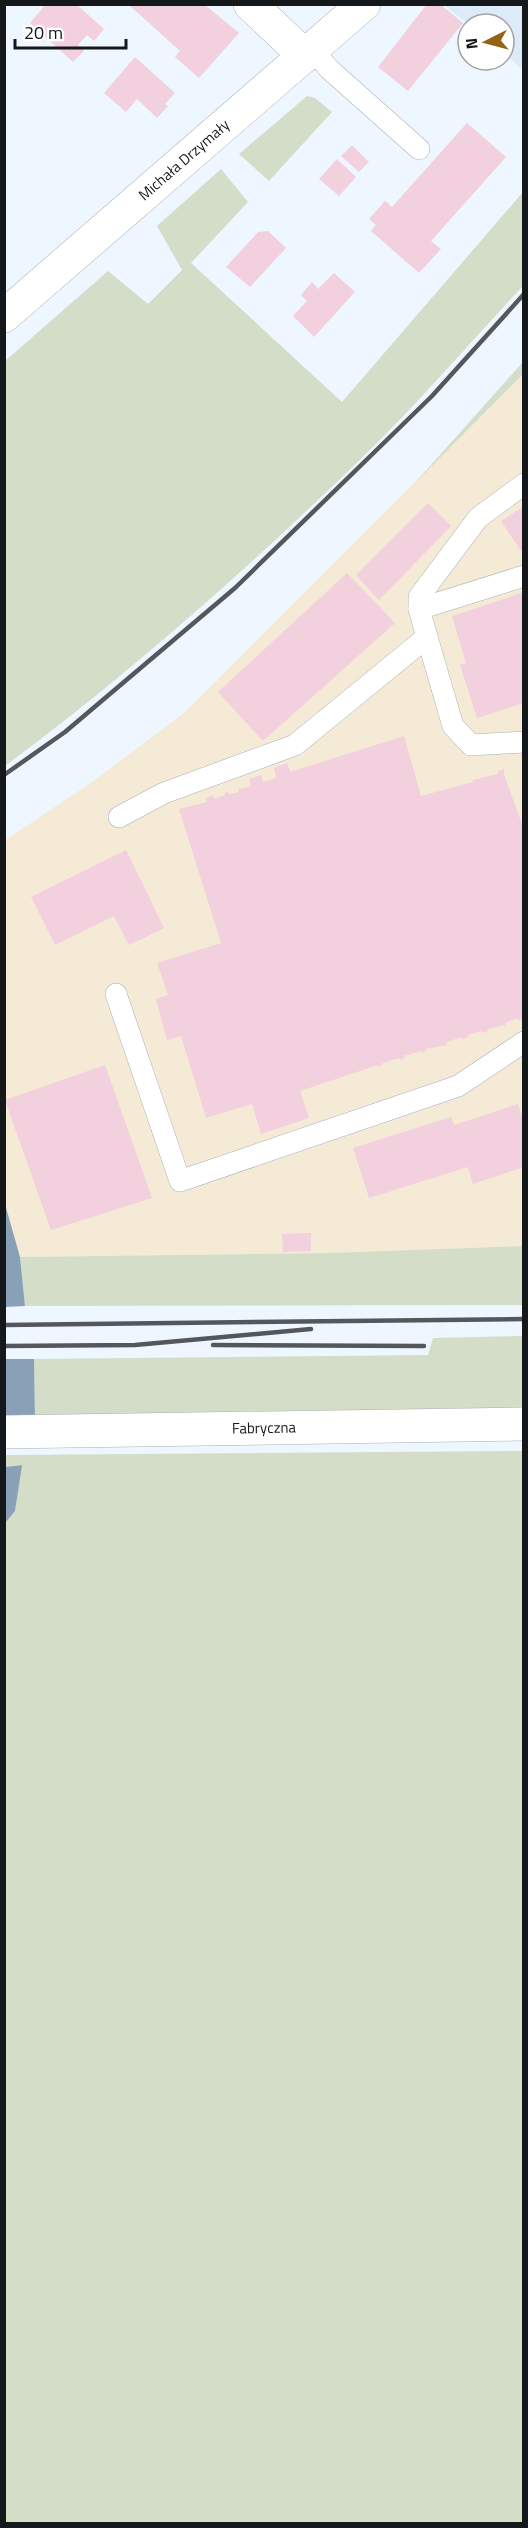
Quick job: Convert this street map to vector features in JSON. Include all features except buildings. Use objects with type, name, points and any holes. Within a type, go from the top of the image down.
[{"type":"street","points":[[250,4],[309,52]]},
{"type":"street","name":"Michała Drzymały","points":[[4,316],[364,4]]},
{"type":"street","name":"Fabryczna","points":[[4,1432],[524,1424]]},
{"type":"lane","points":[[309,52],[419,149]]},
{"type":"lane","points":[[524,484],[478,518],[419,597],[419,609],[453,726],[471,745],[524,742]]},
{"type":"lane","points":[[419,609],[524,576]]},
{"type":"lane","points":[[119,817],[164,793],[295,745],[427,637]]},
{"type":"lane","points":[[116,994],[180,1181],[458,1086],[524,1042]]},
{"type":"shaded area","points":[[444,5],[523,5],[523,70],[516,64],[516,12],[456,12],[456,14]]},
{"type":"shaded area","points":[[523,374],[523,1246],[328,1253],[20,1257],[4,1204],[4,841],[92,782],[184,713]]},
{"type":"green space","points":[[307,96],[315,98],[332,112],[269,181],[239,154]]},
{"type":"green space","points":[[221,169],[248,202],[191,263],[342,402],[523,192],[523,286],[397,423],[289,527],[150,651],[5,766],[5,361],[108,271],[148,304],[182,270],[157,226]]},
{"type":"green space","points":[[523,362],[523,374],[415,483]]},
{"type":"green space","points":[[523,1246],[523,1305],[25,1306],[20,1257],[328,1253]]},
{"type":"green space","points":[[523,1336],[523,1409],[35,1417],[34,1359],[428,1355],[433,1338]]},
{"type":"green space","points":[[523,1451],[523,2523],[5,2523],[4,1523],[15,1511],[21,1465],[5,1467],[5,1455]]},
{"type":"water","points":[[5,1204],[20,1257],[25,1306],[5,1307]]},
{"type":"water","points":[[5,1359],[34,1359],[35,1417],[5,1417]]},
{"type":"water","points":[[22,1465],[15,1511],[5,1523],[5,1467]]},
{"type":"railway","points":[[4,775],[65,732],[235,588],[432,396],[524,294]]},
{"type":"railway","points":[[4,1325],[524,1319]]},
{"type":"railway","points":[[4,1346],[135,1345],[311,1329]]},
{"type":"railway","points":[[213,1345],[424,1346]]}]
